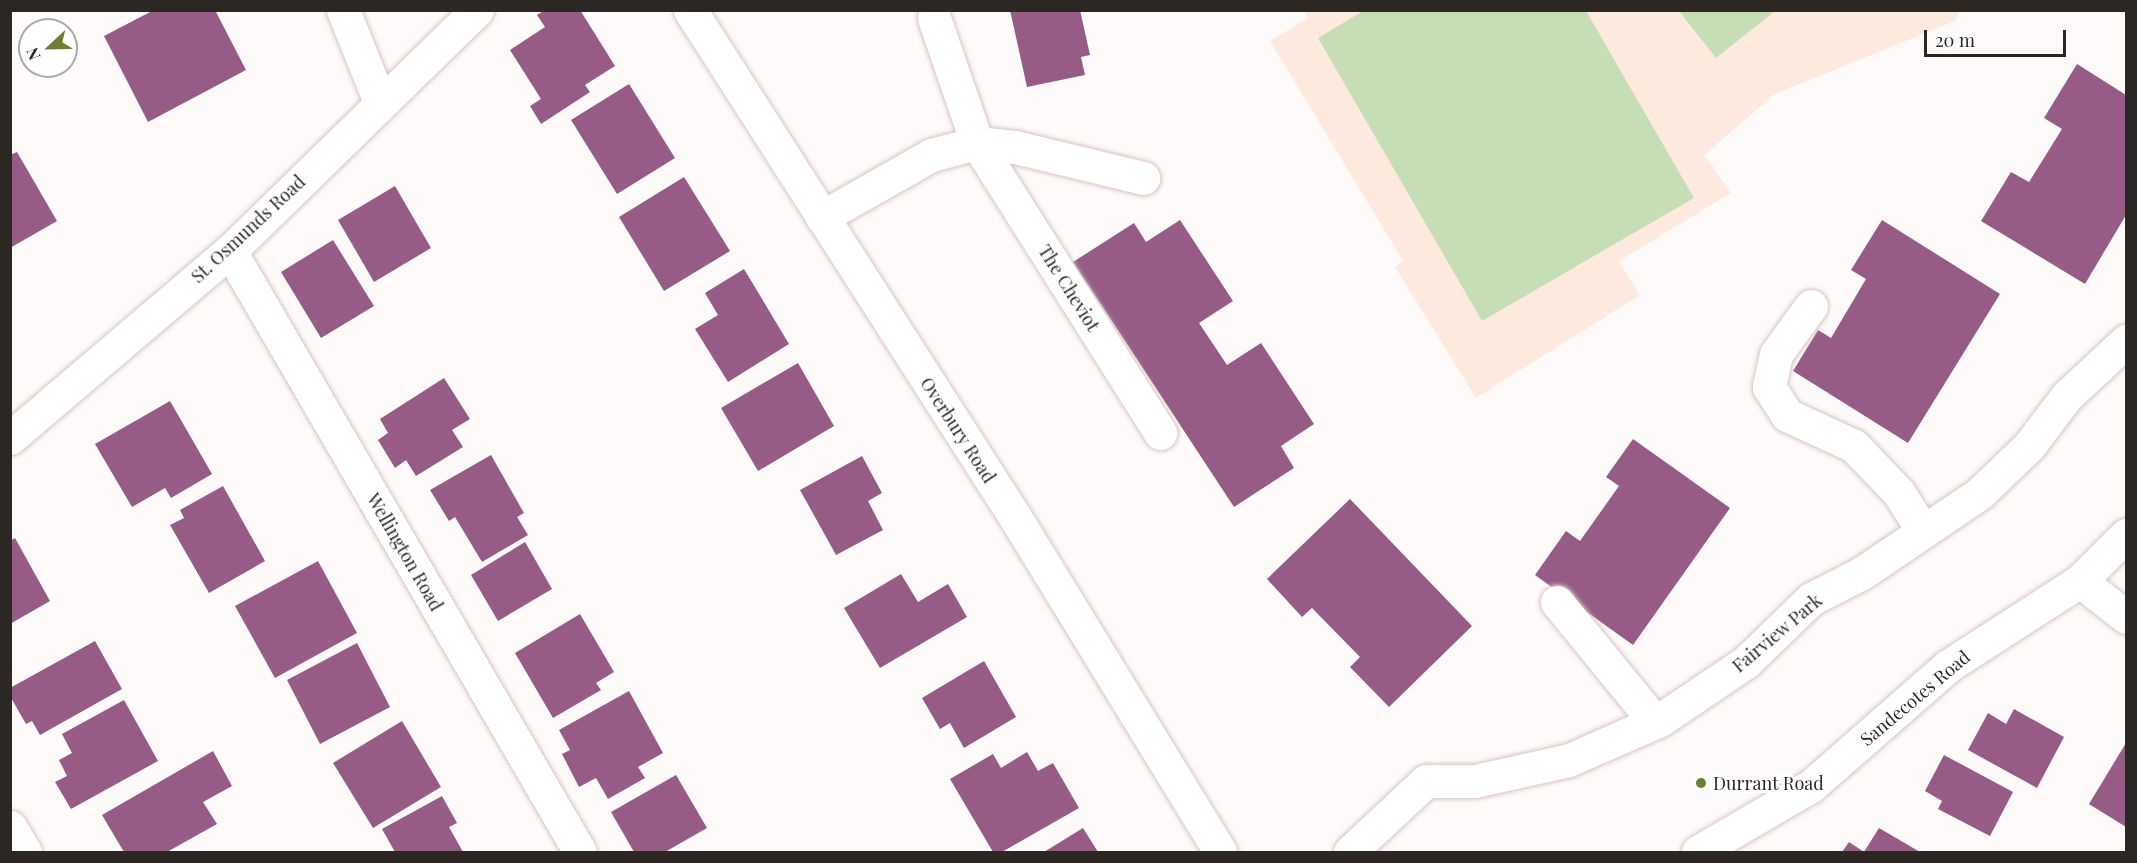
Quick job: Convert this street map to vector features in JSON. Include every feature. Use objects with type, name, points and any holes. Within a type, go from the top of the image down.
[{"type":"street","points":[[343,10],[380,102]]},
{"type":"street","name":"St. Osmunds Road","points":[[10,438],[230,250],[477,10]]},
{"type":"street","name":"Overbury Road","points":[[690,10],[1014,517],[1220,852]]},
{"type":"street","name":"The Cheviot","points":[[934,18],[977,143],[1160,433]]},
{"type":"street","points":[[822,217],[931,154],[977,143],[1015,147],[1143,178]]},
{"type":"street","name":"Wellington Road","points":[[230,250],[580,852]]},
{"type":"street","points":[[1811,306],[1776,354],[1769,387],[1787,415],[1854,446],[1899,493],[1923,531]]},
{"type":"street","name":"Fairview Park","points":[[1350,852],[1425,782],[1475,781],[1569,760],[1655,722],[1746,662],[1811,599],[1862,573],[1980,493],[2029,446],[2067,396],[2127,340]]},
{"type":"street","name":"Sandecotes Road","points":[[1698,852],[1811,786],[1948,666],[2080,581],[2127,535]]},
{"type":"street","points":[[2080,581],[2127,617]]},
{"type":"street","points":[[1557,602],[1655,722]]},
{"type":"street","points":[[10,827],[26,852]]},
{"type":"shaded area","points":[[1303,10],[1959,11],[1955,21],[1775,94],[1704,155],[1731,193],[1619,261],[1640,295],[1476,398],[1395,267],[1403,261],[1270,41],[1308,18]]},
{"type":"green space","points":[[1365,10],[1586,11],[1694,198],[1482,321],[1318,38]]},
{"type":"green space","points":[[1679,11],[1775,11],[1716,58]]},
{"type":"building","points":[[154,10],[215,10],[246,70],[148,122],[104,36]]},
{"type":"building","points":[[545,10],[580,10],[615,66],[585,85],[590,92],[541,124],[530,106],[541,99],[510,50],[545,27],[537,15]]},
{"type":"building","points":[[1010,10],[1080,10],[1090,55],[1081,57],[1085,75],[1027,87]]},
{"type":"building","points":[[2077,64],[2126,95],[2126,215],[2085,284],[1981,221],[2011,172],[2029,182],[2062,129],[2044,118]]},
{"type":"building","points":[[629,84],[675,158],[617,194],[571,120]]},
{"type":"building","points":[[17,152],[57,221],[10,248],[10,155]]},
{"type":"building","points":[[684,177],[730,251],[664,291],[619,217]]},
{"type":"building","points":[[395,186],[431,248],[374,282],[338,220]]},
{"type":"building","points":[[1180,220],[1233,301],[1199,323],[1227,365],[1261,343],[1314,424],[1281,446],[1294,468],[1234,507],[1073,262],[1134,223],[1146,242]]},
{"type":"building","points":[[1882,220],[2000,294],[1908,443],[1793,371],[1818,330],[1831,338],[1866,279],[1851,270]]},
{"type":"building","points":[[333,240],[374,306],[321,338],[281,272]]},
{"type":"building","points":[[744,269],[789,344],[728,382],[695,329],[718,315],[705,293]]},
{"type":"building","points":[[798,363],[834,426],[758,471],[721,408]]},
{"type":"building","points":[[444,378],[470,419],[452,430],[463,447],[416,476],[406,460],[395,468],[378,440],[388,433],[380,419]]},
{"type":"building","points":[[170,401],[212,474],[171,498],[165,488],[132,507],[95,444]]},
{"type":"building","points":[[1633,439],[1730,508],[1633,645],[1535,575],[1566,531],[1580,541],[1619,486],[1606,477]]},
{"type":"building","points":[[491,455],[524,513],[517,517],[528,535],[482,562],[455,517],[449,521],[430,490]]},
{"type":"building","points":[[862,456],[882,493],[868,501],[883,530],[836,555],[800,490]]},
{"type":"building","points":[[223,486],[265,561],[209,593],[170,525],[184,518],[180,510]]},
{"type":"building","points":[[1350,499],[1472,626],[1389,707],[1350,667],[1360,657],[1312,608],[1302,617],[1267,579]]},
{"type":"building","points":[[15,538],[50,601],[10,624],[10,541]]},
{"type":"building","points":[[525,542],[552,589],[498,621],[471,575]]},
{"type":"building","points":[[318,561],[357,633],[275,678],[235,606]]},
{"type":"building","points":[[901,574],[918,602],[948,584],[967,617],[880,668],[844,608]]},
{"type":"building","points":[[580,614],[614,672],[596,683],[601,690],[553,718],[515,653]]},
{"type":"building","points":[[95,641],[122,689],[40,735],[32,721],[26,724],[10,696],[10,688]]},
{"type":"building","points":[[357,643],[390,707],[320,744],[287,680]]},
{"type":"building","points":[[984,661],[1016,717],[964,748],[950,723],[940,729],[922,698]]},
{"type":"building","points":[[629,691],[663,753],[638,767],[645,778],[608,799],[596,778],[579,787],[562,754],[570,750],[559,730]]},
{"type":"building","points":[[124,700],[158,761],[71,809],[55,782],[67,776],[59,760],[72,753],[62,734]]},
{"type":"building","points":[[2014,709],[2064,737],[2037,788],[1968,750],[1988,713],[2006,724]]},
{"type":"building","points":[[402,721],[441,787],[373,828],[333,763]]},
{"type":"building","points":[[2126,743],[2126,827],[2089,804]]},
{"type":"building","points":[[213,751],[232,786],[203,802],[217,824],[167,852],[124,852],[102,815]]},
{"type":"building","points":[[1027,752],[1038,771],[1053,763],[1079,808],[1002,852],[993,852],[950,779],[993,754],[1001,768]]},
{"type":"building","points":[[1944,755],[2013,792],[1990,836],[1938,809],[1942,801],[1925,791]]},
{"type":"building","points":[[676,775],[707,828],[665,852],[634,852],[611,812]]},
{"type":"building","points":[[442,796],[457,823],[449,827],[463,852],[395,852],[382,829]]},
{"type":"building","points":[[1083,828],[1098,852],[1044,852]]},
{"type":"building","points":[[1879,828],[1920,852],[1864,852]]},
{"type":"building","points":[[1849,842],[1864,852],[1842,852]]},
{"type":"place","name":"Durrant Road","points":[[1701,783]]}]
